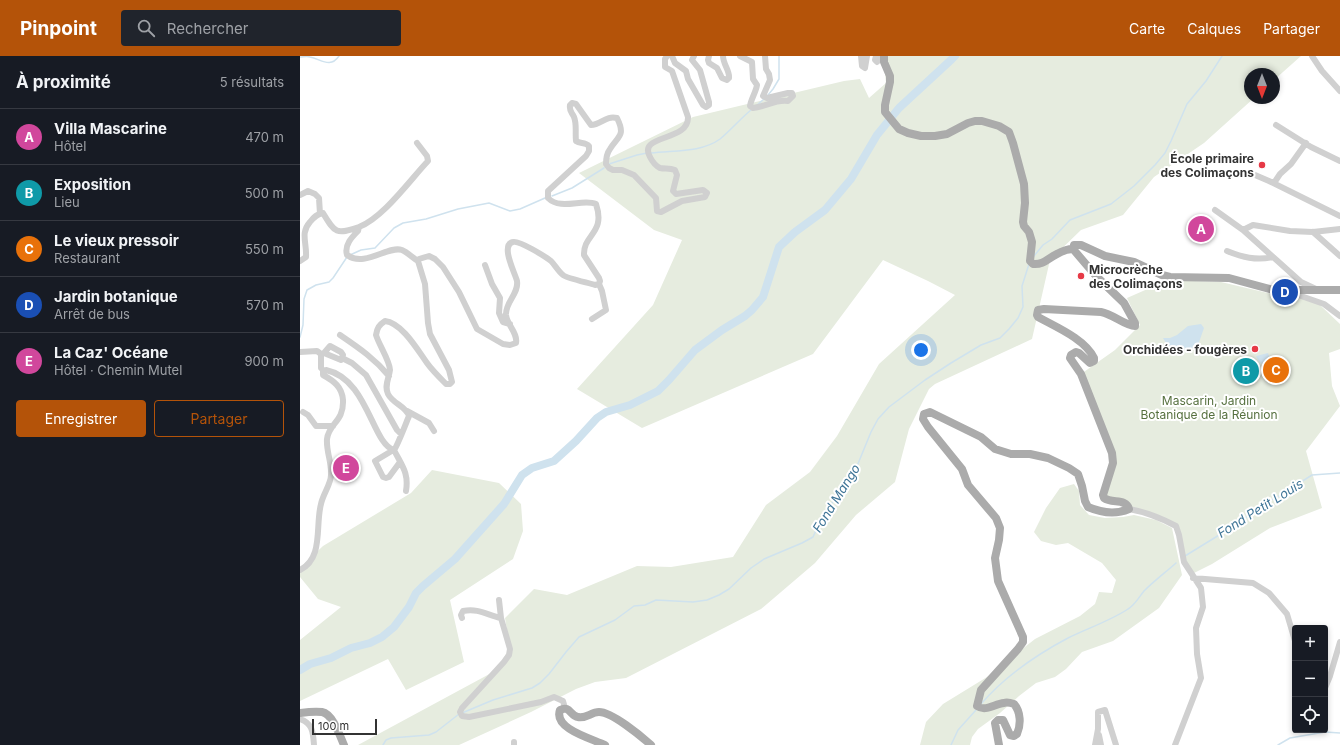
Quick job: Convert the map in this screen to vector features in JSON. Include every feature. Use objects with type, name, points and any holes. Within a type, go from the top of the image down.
[{"type":"main road","points":[[884,56],[884,62],[890,76],[885,112],[899,129],[921,136],[935,136],[947,134],[968,123],[982,121],[999,126],[1008,132],[1013,143],[1024,184],[1025,203],[1023,222],[1024,226],[1029,232],[1032,242],[1030,261],[1033,264],[1044,263],[1056,254],[1072,249],[1074,245],[1081,245],[1105,256],[1134,262],[1170,277],[1229,278],[1273,290],[1340,290]]},
{"type":"main road","points":[[999,745],[995,723],[998,720],[1003,720],[1010,735],[1014,736],[1017,734],[1019,718],[1017,708],[1014,704],[1003,703],[987,708],[979,707],[981,690],[1023,642],[1023,637],[998,581],[995,558],[1000,528],[996,518],[968,485],[962,469],[923,419],[924,414],[930,412],[981,437],[995,449],[1011,454],[1030,454],[1048,458],[1069,468],[1078,474],[1088,508],[1112,513],[1119,513],[1129,509],[1125,503],[1107,501],[1104,498],[1103,495],[1113,463],[1112,453],[1082,374],[1070,358],[1071,355],[1076,352],[1090,363],[1094,361],[1094,358],[1084,345],[1069,334],[1038,317],[1037,315],[1038,310],[1044,309],[1101,312],[1108,313],[1126,324],[1135,326],[1135,323],[1124,303],[1096,276],[1072,249]]},
{"type":"main road","points":[[605,745],[566,726],[559,719],[558,716],[560,710],[565,708],[577,717],[585,717],[597,712],[606,714],[629,728],[651,745]]},
{"type":"main road","points":[[300,713],[322,712],[327,714],[331,718],[344,745]]},
{"type":"street","points":[[592,319],[606,310],[599,284],[599,278],[584,256],[586,245],[598,226],[600,219],[596,204],[592,202],[573,205],[558,203],[551,201],[548,198],[548,191],[586,156],[589,151],[589,146],[586,143],[576,141],[575,120],[574,116],[570,112],[570,105],[572,103],[576,104],[591,125],[598,124],[606,118],[616,118],[620,128],[620,135],[609,151],[606,164],[613,170],[622,170],[634,174],[656,198],[657,211],[661,212],[682,201],[705,197],[707,193],[703,190],[676,194],[673,191],[677,175],[675,170],[657,166],[647,151],[647,148],[651,143],[678,132],[685,127],[688,121],[688,117],[672,71],[665,67],[665,60],[667,56]]},
{"type":"street","points":[[672,56],[674,63],[686,71],[688,79],[703,105],[706,107],[709,105],[709,102],[700,70],[692,60],[694,56]]},
{"type":"street","points":[[709,56],[709,63],[717,68],[722,78],[727,80],[730,75],[723,56]]},
{"type":"street","points":[[740,56],[752,62],[752,79],[757,85],[753,98],[750,102],[750,106],[753,108],[765,106],[781,100],[788,101],[793,96],[792,93],[788,93],[767,98],[763,96],[770,80],[766,69],[766,56]]},
{"type":"street","points":[[861,56],[862,66],[865,68],[867,56]]},
{"type":"street","points":[[1312,56],[1322,71],[1340,91]]},
{"type":"street","points":[[1276,125],[1340,161]]},
{"type":"street","points":[[300,261],[306,257],[303,231],[305,226],[315,216],[323,213],[335,230],[344,232],[369,222],[396,198],[428,161],[427,156],[418,143]]},
{"type":"street","points":[[1274,183],[1280,174],[1291,164],[1306,143]]},
{"type":"street","points":[[1255,175],[1340,216]]},
{"type":"street","points":[[300,195],[308,191],[315,194],[319,198],[320,214]]},
{"type":"street","points":[[1215,210],[1243,230],[1301,282],[1318,290]]},
{"type":"street","points":[[1243,230],[1253,225],[1290,231],[1313,232],[1340,229]]},
{"type":"street","points":[[359,227],[346,251],[346,255],[351,258],[358,259],[377,256],[394,249],[402,250],[418,261],[425,284],[430,334],[449,370],[452,382],[450,384],[446,384],[427,363],[413,343],[390,321],[385,320],[379,324],[376,335],[390,368],[386,386],[390,398],[407,411],[430,423],[434,431]]},
{"type":"street","points":[[1313,232],[1340,256]]},
{"type":"street","points":[[418,261],[419,259],[429,256],[435,259],[443,267],[459,292],[470,313],[473,324],[481,333],[503,344],[510,345],[516,343],[517,341],[506,316],[506,309],[514,296],[517,283],[508,252],[509,245],[512,242],[515,241],[522,244],[550,260],[563,275],[595,285],[599,284]]},
{"type":"street","points":[[1227,251],[1242,257],[1263,260],[1273,258]]},
{"type":"street","points":[[485,265],[492,284],[500,298],[499,313],[503,322],[510,324]]},
{"type":"street","points":[[1294,291],[1301,296],[1324,304],[1340,316]]},
{"type":"street","points":[[340,336],[366,353],[378,363],[388,376]]},
{"type":"street","points":[[300,352],[317,351],[321,354],[322,368],[324,371],[323,375],[336,382],[340,389],[342,398],[342,414],[329,431],[327,437],[331,477],[320,505],[318,538],[310,563],[300,570]]},
{"type":"street","points":[[342,358],[352,363],[366,375],[397,430],[401,434]]},
{"type":"street","points":[[324,371],[332,371],[343,378],[361,397],[384,442],[392,450],[407,474],[408,482],[406,491]]},
{"type":"street","points":[[400,462],[386,478],[383,477],[375,461],[397,447],[409,416],[407,411]]},
{"type":"street","points":[[303,412],[308,415],[316,426],[333,426]]},
{"type":"street","points":[[1129,509],[1162,519],[1176,526],[1184,562],[1201,588],[1203,607],[1196,628],[1197,654],[1201,678],[1175,745]]},
{"type":"street","points":[[1194,578],[1254,583],[1269,592],[1287,614],[1292,631]]},
{"type":"street","points":[[499,600],[501,618],[510,649],[509,655],[462,708],[461,714],[463,717],[469,717],[541,702],[554,697],[563,701],[565,708]]},
{"type":"street","points":[[462,618],[461,615],[463,611],[472,610],[486,612],[501,618]]},
{"type":"street","points":[[1328,681],[1340,642]]},
{"type":"street","points":[[1100,745],[1098,712],[1106,710],[1116,745]]},
{"type":"street","points":[[300,719],[304,720],[312,728],[314,745]]},
{"type":"street","points":[[1095,745],[1098,729]]},
{"type":"green space","points":[[883,56],[1301,56],[1280,75],[1280,68],[1244,68],[1244,104],[1247,104],[1204,143],[1154,177],[1123,215],[1081,230],[1050,260],[1032,339],[935,384],[929,389],[909,429],[895,482],[856,515],[815,563],[761,609],[626,678],[595,682],[576,689],[531,712],[459,745],[358,745],[495,671],[510,648],[505,618],[534,589],[567,595],[637,566],[671,567],[733,557],[766,505],[810,472],[837,436],[879,364],[955,295],[883,260],[813,354],[642,428],[577,389],[653,305],[682,240],[654,230],[579,173],[693,117],[844,81],[860,79],[869,98],[886,83]]},
{"type":"green space","name":"Mascarin, Jardin Botanique de la Réunion","points":[[1168,280],[1221,282],[1276,295],[1308,299],[1320,305],[1340,324],[1340,349],[1329,353],[1332,386],[1340,406],[1306,451],[1322,508],[1270,528],[1212,564],[1192,574],[1184,562],[1176,526],[1104,498],[1113,463],[1081,374],[1115,350],[1140,325],[1127,298]]},
{"type":"green space","points":[[432,470],[499,483],[521,504],[523,531],[513,559],[450,600],[464,662],[406,690],[388,659],[300,701],[300,640],[341,607],[318,599],[300,577],[300,568],[323,546],[411,493]]},
{"type":"green space","points":[[1074,484],[1079,491],[1080,505],[1089,515],[1105,518],[1134,515],[1156,520],[1172,528],[1182,575],[1159,608],[1113,641],[1082,652],[1066,669],[1055,677],[1036,683],[978,729],[972,737],[970,745],[920,745],[926,722],[943,704],[987,677],[1035,639],[1080,616],[1095,604],[1099,592],[1112,593],[1116,580],[1102,563],[1068,543],[1056,545],[1041,541],[1034,532],[1046,508],[1060,488]]},
{"type":"water","points":[[1201,324],[1204,328],[1197,348],[1182,350],[1174,348],[1166,343],[1163,338],[1170,338],[1177,335],[1188,326]]},
{"type":"water","points":[[1268,353],[1272,365],[1264,366],[1256,356]]},
{"type":"waterway","points":[[300,57],[314,58],[329,63],[336,60],[339,56]]},
{"type":"waterway","points":[[768,95],[779,79],[779,56]]},
{"type":"waterway","points":[[300,670],[310,664],[331,658],[351,648],[370,643],[382,637],[394,627],[409,607],[416,593],[455,559],[504,504],[522,475],[532,468],[554,461],[576,441],[597,418],[606,412],[630,405],[658,391],[695,350],[752,310],[763,297],[779,247],[795,232],[825,210],[851,179],[877,135],[899,108],[955,56]]},
{"type":"waterway","name":"Fond Mango","points":[[1034,256],[1043,245],[1052,239],[1070,220],[1111,204],[1134,186],[1155,165],[1165,153],[1187,104],[1206,81],[1222,56]]},
{"type":"waterway","points":[[757,105],[764,99]]},
{"type":"waterway","points":[[651,153],[704,147],[724,136],[751,110]]},
{"type":"waterway","points":[[609,164],[647,153]]},
{"type":"waterway","points":[[552,196],[572,188],[604,168]]},
{"type":"waterway","points":[[350,255],[361,250],[375,248],[394,228],[403,223],[426,219],[458,209],[489,203],[510,211],[520,209],[545,198]]},
{"type":"waterway","points":[[300,337],[303,325],[304,299],[307,290],[316,285],[329,282],[347,257]]},
{"type":"waterway","name":"Fond Mango","points":[[462,713],[493,700],[532,688],[540,683],[549,674],[579,637],[615,620],[634,606],[645,605],[656,600],[693,602],[707,600],[729,589],[751,568],[764,559],[813,537],[822,517],[855,471],[878,419],[889,407],[951,363],[981,345],[1000,338],[1018,318],[1023,307],[1022,286],[1029,264]]},
{"type":"waterway","name":"Fond Petit Louis","points":[[1185,556],[1237,524],[1267,502],[1312,475],[1340,473]]},
{"type":"waterway","name":"Fond Petit Louis","points":[[981,704],[1000,684],[1033,659],[1068,638],[1114,617],[1130,607],[1144,591],[1176,563]]},
{"type":"waterway","name":"Fond Petit Louis","points":[[951,745],[958,730],[976,710]]},
{"type":"waterway","name":"Fond Mango","points":[[383,745],[386,740],[391,738],[429,735],[436,732],[459,714]]},
{"type":"waterway","points":[[1278,745],[1290,738],[1325,732],[1340,733]]},
{"type":"place","name":"École primaire des Colimaçons","points":[[1262,165]]},
{"type":"place","name":"Villa Mascarine","points":[[1201,229]]},
{"type":"place","name":"Microcrèche des Colimaçons","points":[[1081,276]]},
{"type":"place","name":"Jardin botanique","points":[[1285,292]]},
{"type":"place","name":"Orchidées - fougères","points":[[1255,349]]},
{"type":"place","name":"Le vieux pressoir","points":[[1276,370]]},
{"type":"place","name":"Exposition","points":[[1246,371]]},
{"type":"place","name":"La Caz' Océane","points":[[346,468]]}]
